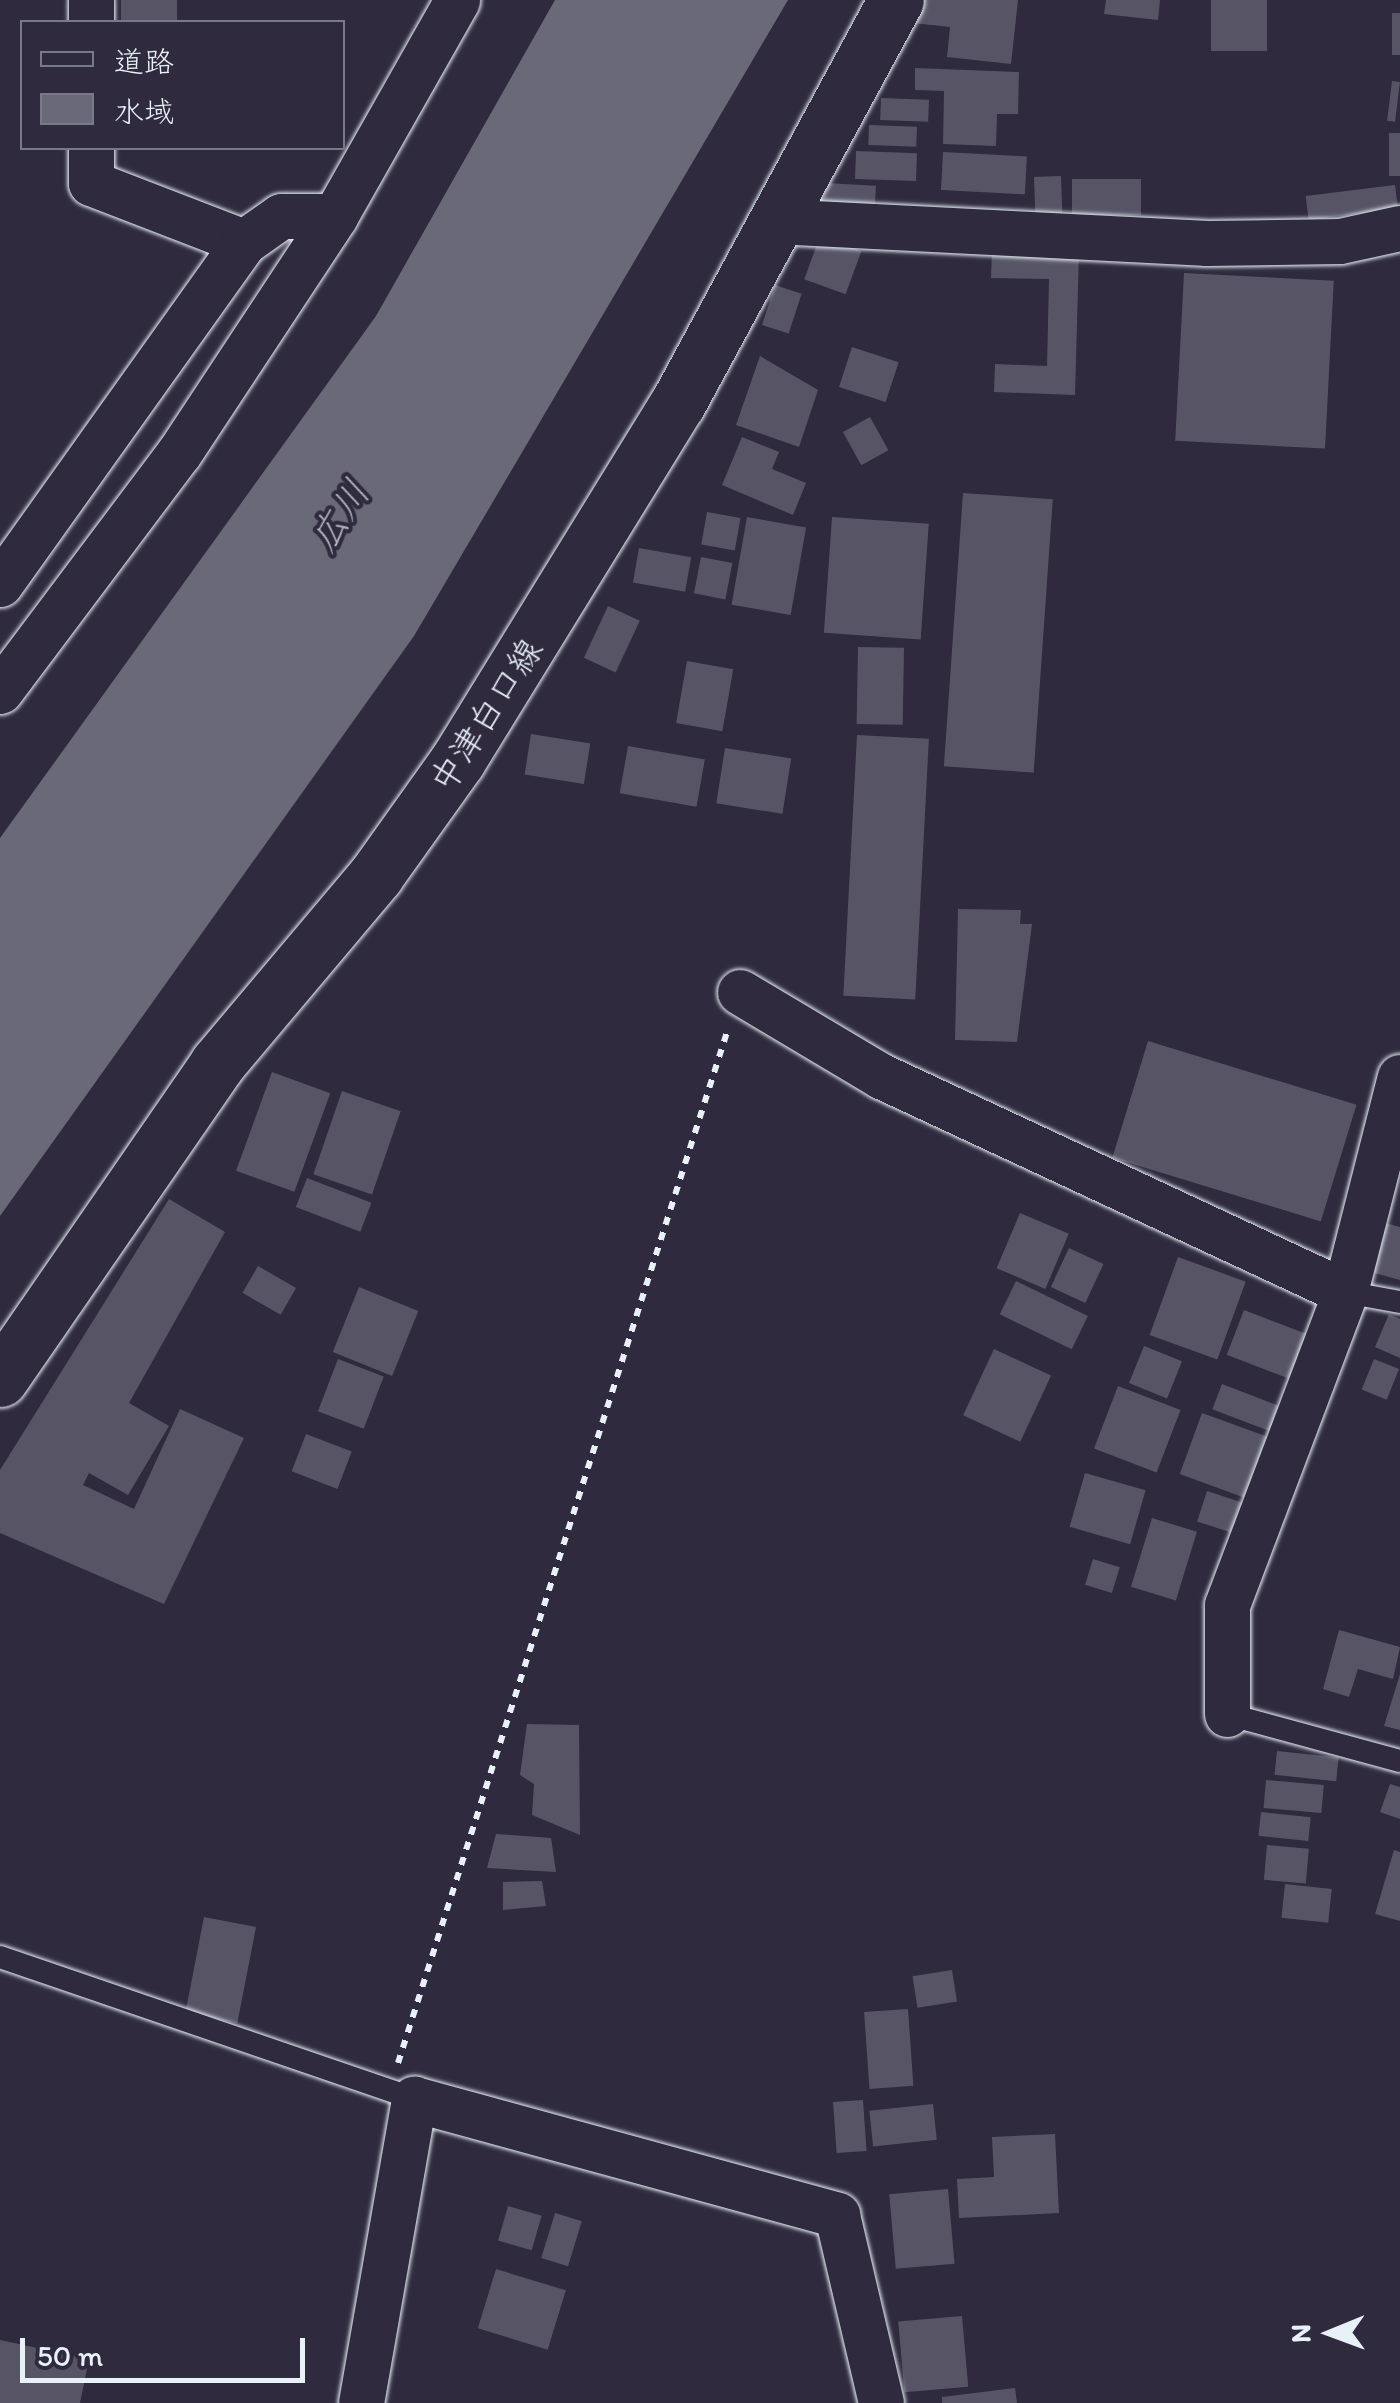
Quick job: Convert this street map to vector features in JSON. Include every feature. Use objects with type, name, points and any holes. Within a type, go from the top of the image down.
[{"type":"main road","name":"中津白口線","points":[[0,1380],[217,1064],[376,875],[458,760],[678,403],[896,0]]},
{"type":"street","points":[[421,62],[433,0]]},
{"type":"street","points":[[0,691],[179,453],[335,216],[457,0]]},
{"type":"street","points":[[92,150],[92,184],[244,242]]},
{"type":"street","points":[[0,584],[244,242],[281,216],[335,216]]},
{"type":"street","points":[[775,221],[1207,243],[1340,241],[1400,228]]},
{"type":"street","points":[[740,992],[881,1076],[1346,1292]]},
{"type":"street","points":[[1227,1714],[1227,1605],[1346,1292],[1400,1077]]},
{"type":"street","points":[[361,2403],[402,2095],[837,2216],[881,2403]]},
{"type":"lane","points":[[1346,1292],[1400,1302]]},
{"type":"lane","points":[[1227,1714],[1400,1761]]},
{"type":"lane","points":[[0,1957],[402,2095]]},
{"type":"path","points":[[402,2095],[740,992]]},
{"type":"water","name":"広川","points":[[555,0],[788,0],[414,636],[0,1216],[0,838],[376,316]]},
{"type":"building","points":[[121,0],[177,0],[177,20],[121,20]]},
{"type":"building","points":[[916,0],[1018,0],[1011,64],[947,57],[950,27],[913,23]]},
{"type":"building","points":[[1106,0],[1160,0],[1158,20],[1104,14]]},
{"type":"building","points":[[1211,0],[1267,0],[1267,51],[1211,51]]},
{"type":"building","points":[[1392,13],[1400,13],[1400,55],[1392,55]]},
{"type":"building","points":[[915,68],[1019,72],[1018,114],[997,114],[996,146],[943,144],[944,91],[915,90]]},
{"type":"building","points":[[1392,81],[1400,82],[1395,122],[1387,121]]},
{"type":"building","points":[[881,98],[929,100],[928,122],[880,120]]},
{"type":"building","points":[[869,125],[917,127],[916,147],[868,145]]},
{"type":"building","points":[[1389,133],[1400,133],[1400,176],[1389,176]]},
{"type":"building","points":[[856,151],[917,153],[916,181],[855,179]]},
{"type":"building","points":[[943,152],[1027,156],[1025,194],[941,190]]},
{"type":"building","points":[[1061,176],[1062,213],[1035,214],[1034,177]]},
{"type":"building","points":[[1072,179],[1141,179],[1141,215],[1072,215]]},
{"type":"building","points":[[825,183],[876,186],[874,214],[824,211]]},
{"type":"building","points":[[1395,185],[1398,209],[1309,220],[1306,196]]},
{"type":"building","points":[[820,236],[861,251],[846,294],[804,279]]},
{"type":"building","points":[[992,250],[1079,252],[1075,395],[994,392],[995,364],[1047,366],[1049,279],[991,278]]},
{"type":"building","points":[[1184,273],[1334,281],[1325,449],[1175,441]]},
{"type":"building","points":[[775,285],[802,294],[789,334],[762,325]]},
{"type":"building","points":[[852,347],[899,362],[886,402],[839,387]]},
{"type":"building","points":[[760,356],[818,390],[799,447],[736,425]]},
{"type":"building","points":[[870,417],[888,450],[861,465],[843,432]]},
{"type":"building","points":[[742,437],[779,452],[772,469],[806,483],[793,515],[722,485]]},
{"type":"building","points":[[963,493],[1053,499],[1034,773],[944,766]]},
{"type":"building","points":[[707,512],[740,518],[735,550],[701,544]]},
{"type":"building","points":[[747,517],[806,527],[791,615],[732,605]]},
{"type":"building","points":[[832,517],[929,524],[921,639],[824,633]]},
{"type":"building","points":[[639,548],[691,557],[685,592],[633,582]]},
{"type":"building","points":[[701,557],[732,563],[725,599],[694,593]]},
{"type":"building","points":[[608,606],[640,621],[616,672],[584,658]]},
{"type":"building","points":[[858,647],[904,648],[903,725],[857,724]]},
{"type":"building","points":[[687,661],[733,669],[722,731],[676,723]]},
{"type":"building","points":[[531,734],[590,743],[584,784],[525,774]]},
{"type":"building","points":[[857,735],[929,739],[915,999],[843,996]]},
{"type":"building","points":[[628,746],[705,760],[696,807],[620,793]]},
{"type":"building","points":[[725,748],[791,758],[782,814],[716,803]]},
{"type":"building","points":[[958,909],[1021,910],[1020,924],[1032,924],[1017,1042],[955,1040]]},
{"type":"building","points":[[1148,1041],[1356,1105],[1321,1221],[1112,1158]]},
{"type":"building","points":[[272,1072],[330,1093],[294,1192],[236,1171]]},
{"type":"building","points":[[342,1091],[401,1111],[372,1194],[313,1174]]},
{"type":"building","points":[[307,1178],[371,1203],[360,1232],[296,1207]]},
{"type":"building","points":[[169,1199],[225,1232],[129,1403],[169,1426],[128,1495],[89,1473],[83,1485],[134,1509],[180,1409],[244,1438],[164,1604],[0,1533],[0,1470]]},
{"type":"building","points":[[1020,1213],[1069,1234],[1045,1289],[997,1268]]},
{"type":"building","points":[[1381,1222],[1400,1227],[1400,1280],[1367,1271]]},
{"type":"building","points":[[1069,1248],[1103,1264],[1085,1303],[1051,1287]]},
{"type":"building","points":[[1178,1257],[1246,1282],[1217,1360],[1150,1335]]},
{"type":"building","points":[[258,1266],[296,1288],[281,1315],[242,1293]]},
{"type":"building","points":[[1016,1281],[1088,1316],[1072,1349],[1000,1314]]},
{"type":"building","points":[[359,1287],[418,1311],[392,1376],[333,1352]]},
{"type":"building","points":[[1244,1310],[1311,1336],[1294,1381],[1227,1355]]},
{"type":"building","points":[[1389,1314],[1400,1319],[1400,1358],[1375,1347]]},
{"type":"building","points":[[1144,1346],[1182,1361],[1167,1398],[1129,1383]]},
{"type":"building","points":[[994,1349],[1051,1376],[1020,1442],[963,1415]]},
{"type":"building","points":[[338,1359],[384,1377],[364,1429],[318,1411]]},
{"type":"building","points":[[1374,1359],[1399,1369],[1387,1400],[1362,1390]]},
{"type":"building","points":[[1222,1384],[1283,1407],[1273,1433],[1212,1409]]},
{"type":"building","points":[[1118,1386],[1181,1410],[1157,1473],[1094,1449]]},
{"type":"building","points":[[1202,1413],[1267,1437],[1245,1498],[1180,1474]]},
{"type":"building","points":[[306,1434],[352,1452],[337,1489],[292,1471]]},
{"type":"building","points":[[1085,1473],[1146,1490],[1130,1544],[1070,1527]]},
{"type":"building","points":[[1207,1491],[1243,1503],[1233,1533],[1197,1521]]},
{"type":"building","points":[[1152,1518],[1197,1532],[1176,1601],[1131,1587]]},
{"type":"building","points":[[1093,1559],[1120,1567],[1112,1593],[1085,1585]]},
{"type":"building","points":[[1339,1630],[1400,1647],[1393,1679],[1358,1669],[1349,1697],[1323,1689]]},
{"type":"building","points":[[1400,1674],[1400,1730],[1384,1726]]},
{"type":"building","points":[[527,1724],[579,1725],[580,1835],[532,1815],[534,1784],[520,1775]]},
{"type":"building","points":[[1277,1751],[1339,1757],[1336,1781],[1274,1775]]},
{"type":"building","points":[[1266,1780],[1324,1785],[1321,1813],[1264,1808]]},
{"type":"building","points":[[1390,1784],[1400,1787],[1400,1819],[1380,1812]]},
{"type":"building","points":[[1261,1812],[1311,1817],[1308,1841],[1258,1836]]},
{"type":"building","points":[[496,1834],[551,1838],[556,1872],[487,1868]]},
{"type":"building","points":[[1267,1845],[1309,1849],[1306,1884],[1264,1880]]},
{"type":"building","points":[[1394,1850],[1400,1852],[1400,1921],[1375,1914]]},
{"type":"building","points":[[542,1881],[546,1906],[503,1910],[503,1882]]},
{"type":"building","points":[[1285,1884],[1332,1889],[1328,1923],[1281,1918]]},
{"type":"building","points":[[204,1917],[256,1927],[237,2023],[185,2013]]},
{"type":"building","points":[[952,1970],[957,2002],[917,2008],[912,1976]]},
{"type":"building","points":[[908,2009],[913,2086],[869,2089],[864,2012]]},
{"type":"building","points":[[863,2100],[867,2151],[837,2153],[833,2102]]},
{"type":"building","points":[[933,2104],[937,2140],[873,2146],[869,2111]]},
{"type":"building","points":[[1055,2134],[1059,2213],[959,2218],[957,2179],[994,2177],[992,2137]]},
{"type":"building","points":[[948,2189],[955,2264],[896,2269],[889,2194]]},
{"type":"building","points":[[508,2206],[542,2216],[532,2250],[498,2241]]},
{"type":"building","points":[[555,2213],[582,2221],[568,2266],[541,2258]]},
{"type":"building","points":[[496,2269],[566,2290],[548,2350],[478,2328]]},
{"type":"building","points":[[962,2316],[968,2387],[904,2392],[898,2322]]},
{"type":"building","points":[[0,2340],[89,2359],[80,2403],[0,2403]]},
{"type":"building","points":[[1015,2388],[1017,2403],[942,2403],[942,2397]]}]
